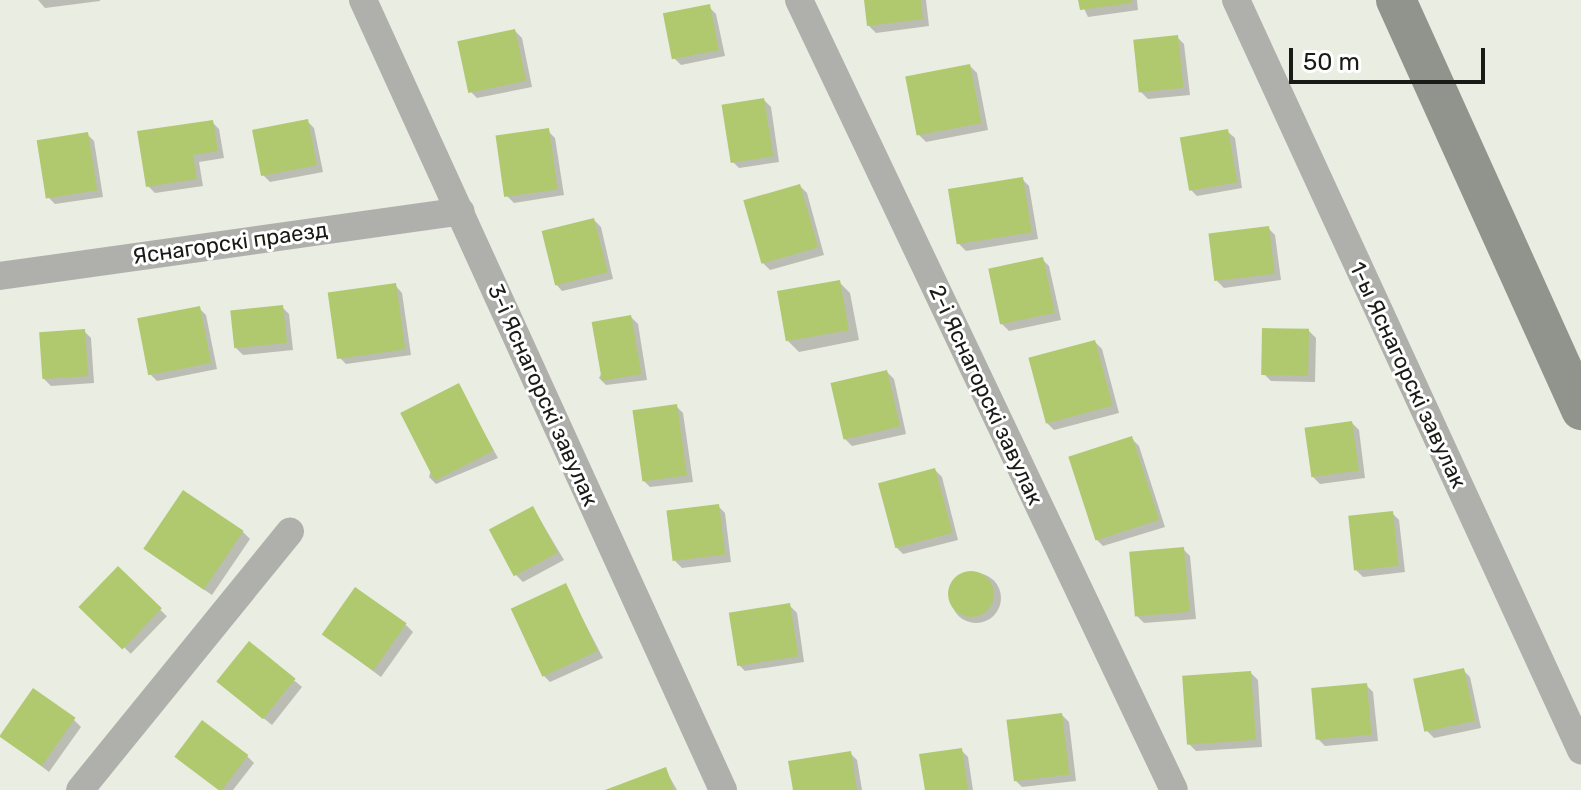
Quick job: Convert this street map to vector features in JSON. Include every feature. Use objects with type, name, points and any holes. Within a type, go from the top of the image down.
[{"type":"main road","points":[[1396,0],[1581,410]]},
{"type":"street","name":"3-і Яснагорскі завулак","points":[[363,0],[723,790]]},
{"type":"street","name":"2-і Яснагорскі завулак","points":[[799,0],[1174,790]]},
{"type":"street","name":"1-ы Яснагорскі завулак","points":[[1236,0],[1581,750]]},
{"type":"street","name":"Яснагорскі праезд","points":[[0,276],[460,211]]},
{"type":"street","points":[[80,790],[290,532]]},
{"type":"building","points":[[864,0],[921,0],[923,19],[867,26]]},
{"type":"building","points":[[1078,0],[1132,0],[1132,3],[1080,10]]},
{"type":"building","points":[[710,4],[719,50],[672,59],[663,13]]},
{"type":"building","points":[[515,29],[526,81],[468,93],[457,41]]},
{"type":"building","points":[[1178,35],[1184,88],[1139,92],[1133,40]]},
{"type":"building","points":[[970,64],[981,123],[917,135],[905,77]]},
{"type":"building","points":[[764,98],[773,156],[731,163],[722,105]]},
{"type":"building","points":[[308,119],[317,165],[261,176],[252,130]]},
{"type":"building","points":[[213,120],[218,151],[193,155],[197,179],[146,187],[137,131]]},
{"type":"building","points":[[549,128],[558,189],[504,197],[496,136]]},
{"type":"building","points":[[1228,129],[1237,182],[1189,191],[1180,138]]},
{"type":"building","points":[[88,132],[97,190],[46,198],[37,140]]},
{"type":"building","points":[[1023,177],[1032,232],[957,244],[948,189]]},
{"type":"building","points":[[800,184],[818,247],[761,264],[743,200]]},
{"type":"building","points":[[594,218],[608,272],[555,285],[542,231]]},
{"type":"building","points":[[1269,226],[1275,274],[1214,281],[1208,233]]},
{"type":"building","points":[[1043,257],[1055,313],[1000,324],[988,269]]},
{"type":"building","points":[[840,280],[849,330],[786,341],[777,291]]},
{"type":"building","points":[[396,283],[405,349],[337,359],[328,293]]},
{"type":"building","points":[[283,305],[287,343],[234,348],[230,311]]},
{"type":"building","points":[[200,306],[211,363],[148,375],[137,318]]},
{"type":"building","points":[[631,315],[641,374],[602,381],[592,322]]},
{"type":"building","points":[[1262,328],[1309,329],[1308,376],[1261,375]]},
{"type":"building","points":[[85,329],[88,376],[42,379],[39,332]]},
{"type":"building","points":[[1095,340],[1113,406],[1046,424],[1028,358]]},
{"type":"building","points":[[887,370],[900,427],[844,440],[830,383]]},
{"type":"building","points":[[459,383],[494,451],[435,481],[400,413]]},
{"type":"building","points":[[677,404],[687,475],[642,482],[632,410]]},
{"type":"building","points":[[1352,421],[1359,471],[1311,477],[1304,428]]},
{"type":"building","points":[[1132,436],[1159,520],[1095,540],[1068,457]]},
{"type":"building","points":[[935,468],[952,533],[895,548],[878,483]]},
{"type":"building","points":[[183,490],[244,531],[204,590],[143,549]]},
{"type":"building","points":[[719,504],[725,555],[673,561],[666,510]]},
{"type":"building","points":[[533,506],[558,553],[514,576],[489,529]]},
{"type":"building","points":[[1393,511],[1399,566],[1354,570],[1348,516]]},
{"type":"building","points":[[1184,547],[1190,612],[1135,617],[1129,552]]},
{"type":"building","points":[[118,566],[162,608],[122,649],[78,607]]},
{"type":"building","points":[[971,571],[987,578],[994,594],[987,610],[971,617],[955,610],[948,594],[955,578]]},
{"type":"building","points":[[566,583],[598,651],[542,677],[511,609]]},
{"type":"building","points":[[355,587],[407,623],[373,671],[322,635]]},
{"type":"building","points":[[790,603],[798,656],[737,666],[729,613]]},
{"type":"building","points":[[249,641],[296,679],[263,719],[216,681]]},
{"type":"building","points":[[1464,668],[1475,721],[1424,732],[1413,679]]},
{"type":"building","points":[[1251,671],[1256,740],[1187,745],[1182,676]]},
{"type":"building","points":[[1367,683],[1372,735],[1316,740],[1311,688]]},
{"type":"building","points":[[33,688],[76,718],[42,766],[0,737]]},
{"type":"building","points":[[1062,713],[1070,775],[1014,781],[1006,720]]},
{"type":"building","points":[[202,720],[248,755],[222,790],[174,757]]},
{"type":"building","points":[[962,748],[968,790],[925,790],[919,754]]},
{"type":"building","points":[[851,751],[857,790],[793,790],[788,761]]},
{"type":"building","points":[[666,767],[674,790],[605,790]]}]
